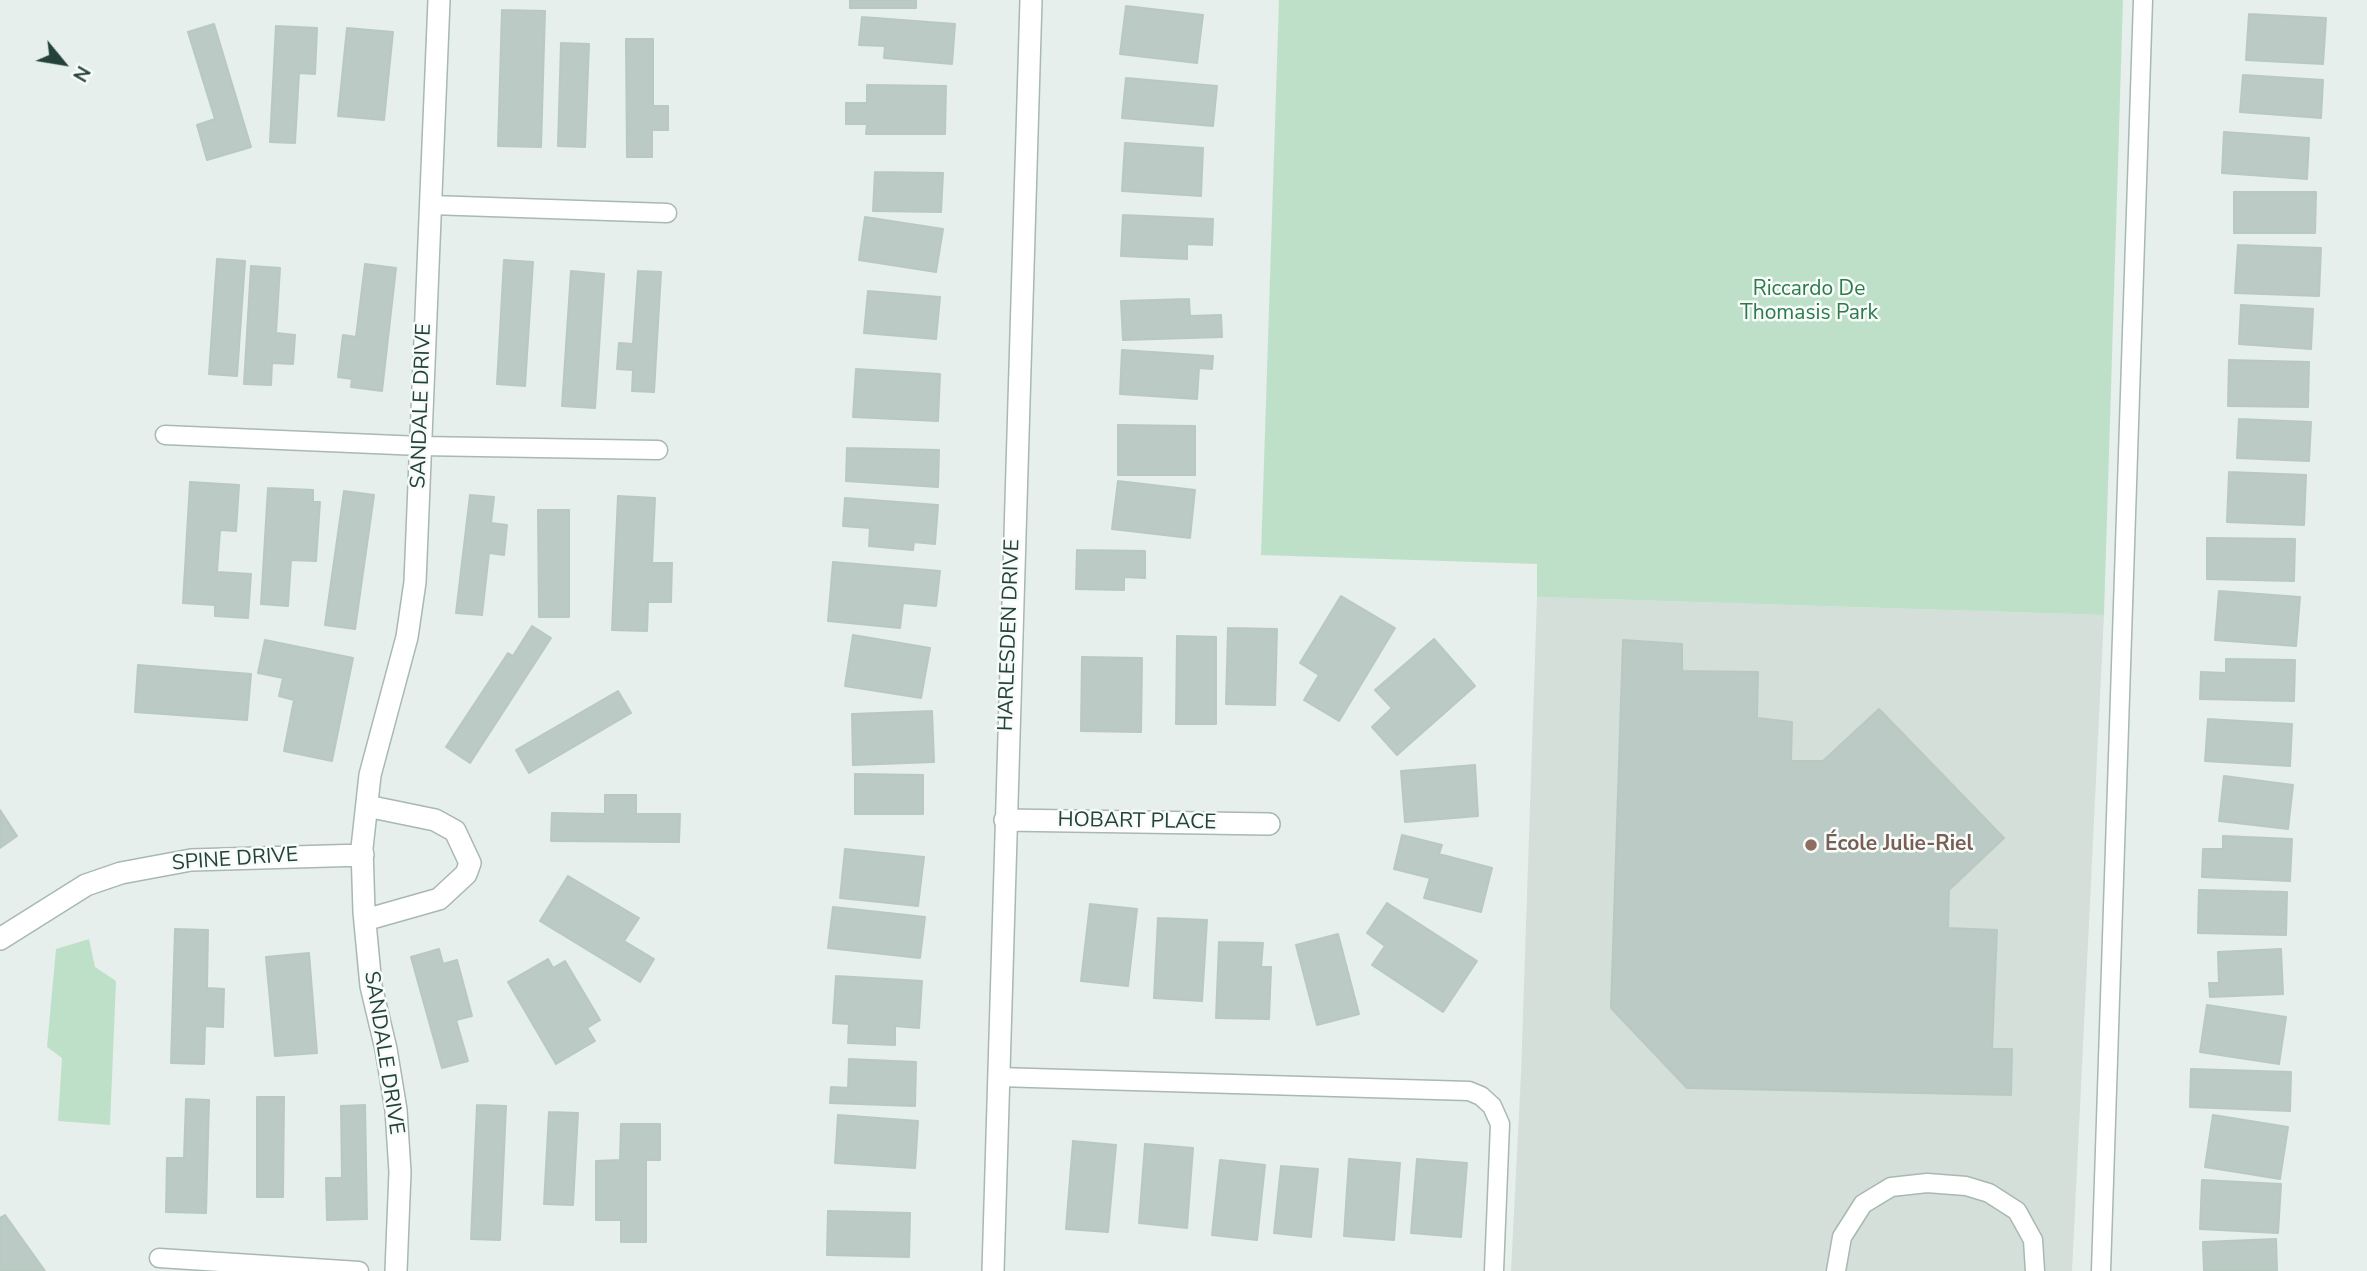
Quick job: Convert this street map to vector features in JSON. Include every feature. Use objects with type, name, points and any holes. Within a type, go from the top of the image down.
[{"type":"street","name":"SANDALE DRIVE","points":[[396,1271],[400,1172],[396,1110],[372,986],[365,920],[363,855],[370,775],[409,623],[415,582],[439,0]]},
{"type":"street","name":"HARLESDEN DRIVE","points":[[993,1271],[1031,0]]},
{"type":"street","points":[[365,920],[439,900],[467,874],[470,863],[455,831],[435,820],[367,806]]},
{"type":"street","name":"HOBART PLACE","points":[[1005,820],[1269,824]]},
{"type":"street","name":"SPINE DRIVE","points":[[0,939],[86,886],[121,873],[191,860],[363,855]]},
{"type":"lane","points":[[2101,1271],[2143,0]]},
{"type":"lane","points":[[430,205],[667,213]]},
{"type":"lane","points":[[165,435],[421,446],[658,450]]},
{"type":"lane","points":[[998,1077],[1469,1091],[1481,1096],[1492,1106],[1500,1125],[1494,1271]]},
{"type":"lane","points":[[1836,1271],[1842,1237],[1863,1204],[1891,1187],[1927,1183],[1978,1189],[2017,1211],[2033,1240],[2035,1271]]},
{"type":"lane","points":[[159,1258],[359,1271]]},
{"type":"shaded area","name":"École Julie-Riel","points":[[1537,597],[2104,615],[2072,1271],[1511,1271],[1521,1074]]},
{"type":"green space","name":"Riccardo De Thomasis Park","points":[[1279,0],[2123,0],[2104,615],[1537,597],[1537,564],[1261,555]]},
{"type":"green space","points":[[89,939],[95,967],[116,981],[110,1125],[58,1121],[62,1058],[47,1047],[56,949]]},
{"type":"building","points":[[850,0],[916,0],[916,8],[850,8]]},
{"type":"building","points":[[1126,6],[1203,15],[1197,63],[1120,54]]},
{"type":"building","points":[[502,10],[545,11],[541,147],[498,146]]},
{"type":"building","points":[[2249,14],[2326,18],[2323,64],[2246,60]]},
{"type":"building","points":[[862,17],[955,24],[952,64],[884,58],[885,46],[859,45]]},
{"type":"building","points":[[214,24],[251,147],[207,160],[197,125],[215,119],[188,32]]},
{"type":"building","points":[[276,26],[317,28],[315,74],[299,73],[295,143],[270,142]]},
{"type":"building","points":[[347,28],[393,32],[384,120],[338,116]]},
{"type":"building","points":[[626,39],[653,39],[653,106],[668,106],[668,130],[652,130],[652,157],[627,157]]},
{"type":"building","points":[[561,43],[589,44],[585,147],[558,146]]},
{"type":"building","points":[[2243,75],[2323,80],[2321,118],[2240,112]]},
{"type":"building","points":[[1126,78],[1217,86],[1213,126],[1122,118]]},
{"type":"building","points":[[867,85],[946,86],[945,134],[866,134],[867,124],[846,124],[846,103],[867,103]]},
{"type":"building","points":[[2224,132],[2309,138],[2307,179],[2222,173]]},
{"type":"building","points":[[1125,143],[1203,148],[1201,196],[1122,191]]},
{"type":"building","points":[[875,172],[943,173],[941,212],[873,211]]},
{"type":"building","points":[[2234,192],[2316,192],[2315,233],[2234,233]]},
{"type":"building","points":[[1123,215],[1213,219],[1212,245],[1187,244],[1187,259],[1121,256]]},
{"type":"building","points":[[865,217],[943,229],[936,272],[859,260]]},
{"type":"building","points":[[2238,245],[2321,248],[2319,296],[2235,293]]},
{"type":"building","points":[[217,259],[245,261],[237,376],[209,374]]},
{"type":"building","points":[[504,260],[533,262],[525,386],[497,384]]},
{"type":"building","points":[[365,264],[396,268],[382,391],[351,387],[352,379],[338,377],[343,335],[356,337]]},
{"type":"building","points":[[251,266],[280,268],[276,333],[295,335],[293,364],[272,363],[271,385],[244,384]]},
{"type":"building","points":[[571,271],[604,274],[595,408],[562,406]]},
{"type":"building","points":[[638,271],[661,272],[654,392],[632,391],[633,370],[617,369],[619,343],[633,344]]},
{"type":"building","points":[[868,291],[940,297],[936,339],[864,333]]},
{"type":"building","points":[[1189,299],[1190,316],[1221,315],[1222,337],[1123,340],[1121,301]]},
{"type":"building","points":[[2241,305],[2313,309],[2311,349],[2239,344]]},
{"type":"building","points":[[1122,350],[1213,356],[1212,369],[1199,368],[1197,399],[1120,394]]},
{"type":"building","points":[[2229,360],[2309,362],[2308,407],[2228,406]]},
{"type":"building","points":[[856,369],[940,374],[938,421],[853,417]]},
{"type":"building","points":[[2239,419],[2311,422],[2309,461],[2237,458]]},
{"type":"building","points":[[1118,425],[1195,426],[1195,475],[1118,475]]},
{"type":"building","points":[[847,448],[939,450],[938,487],[846,481]]},
{"type":"building","points":[[2229,472],[2306,475],[2304,525],[2227,522]]},
{"type":"building","points":[[1118,481],[1195,490],[1190,538],[1112,529]]},
{"type":"building","points":[[190,482],[239,485],[236,531],[220,530],[217,572],[251,574],[248,618],[215,616],[215,605],[183,603]]},
{"type":"building","points":[[268,488],[313,490],[313,502],[320,502],[316,561],[291,560],[288,606],[261,604]]},
{"type":"building","points":[[344,491],[374,495],[355,629],[325,625]]},
{"type":"building","points":[[470,495],[494,497],[491,523],[507,525],[504,555],[489,553],[482,615],[456,613]]},
{"type":"building","points":[[618,496],[655,498],[652,563],[672,563],[671,602],[648,602],[647,631],[612,630]]},
{"type":"building","points":[[845,498],[938,505],[935,544],[914,542],[913,550],[869,546],[870,528],[843,526]]},
{"type":"building","points":[[538,510],[569,510],[569,617],[539,617]]},
{"type":"building","points":[[2207,538],[2295,539],[2294,581],[2207,579]]},
{"type":"building","points":[[1077,550],[1145,551],[1145,578],[1124,577],[1124,590],[1076,589]]},
{"type":"building","points":[[833,562],[940,571],[936,606],[903,603],[900,628],[828,621]]},
{"type":"building","points":[[2219,591],[2300,597],[2296,646],[2215,640]]},
{"type":"building","points":[[1341,596],[1395,628],[1339,721],[1304,700],[1319,675],[1300,663]]},
{"type":"building","points":[[532,626],[551,638],[470,763],[446,747],[508,653],[513,656]]},
{"type":"building","points":[[1228,628],[1277,629],[1275,705],[1226,704]]},
{"type":"building","points":[[853,635],[930,648],[921,698],[845,686]]},
{"type":"building","points":[[1177,636],[1216,637],[1216,724],[1176,724]]},
{"type":"building","points":[[1434,639],[1475,686],[1397,755],[1372,727],[1392,708],[1375,690]]},
{"type":"building","points":[[265,640],[353,658],[332,761],[284,751],[294,700],[279,696],[283,678],[258,673]]},
{"type":"building","points":[[1623,640],[1682,644],[1682,671],[1758,672],[1757,718],[1792,722],[1791,761],[1823,761],[1879,709],[2004,838],[1949,890],[1948,928],[1997,930],[1992,1049],[2012,1049],[2011,1095],[1687,1088],[1611,1008]]},
{"type":"building","points":[[1082,657],[1142,658],[1141,732],[1081,731]]},
{"type":"building","points":[[2226,659],[2295,660],[2294,701],[2200,699],[2201,672],[2226,673]]},
{"type":"building","points":[[138,665],[251,674],[247,720],[135,712]]},
{"type":"building","points":[[618,691],[631,713],[529,773],[516,750]]},
{"type":"building","points":[[932,711],[934,762],[853,765],[852,714]]},
{"type":"building","points":[[2208,719],[2292,724],[2290,766],[2205,761]]},
{"type":"building","points":[[1475,765],[1478,816],[1405,822],[1401,771]]},
{"type":"building","points":[[855,774],[923,775],[923,814],[855,814]]},
{"type":"building","points":[[2224,776],[2293,785],[2288,829],[2219,821]]},
{"type":"building","points":[[605,795],[636,795],[636,814],[680,814],[679,842],[551,841],[552,813],[605,814]]},
{"type":"building","points":[[0,810],[17,836],[0,848]]},
{"type":"building","points":[[1402,835],[1442,845],[1439,854],[1492,868],[1481,912],[1424,898],[1430,878],[1394,869]]},
{"type":"building","points":[[2223,836],[2292,839],[2290,881],[2202,877],[2203,849],[2223,849]]},
{"type":"building","points":[[845,849],[924,857],[918,906],[840,898]]},
{"type":"building","points":[[568,876],[639,918],[624,941],[654,959],[640,982],[540,921]]},
{"type":"building","points":[[2199,890],[2287,892],[2286,935],[2198,933]]},
{"type":"building","points":[[1387,903],[1477,961],[1443,1012],[1372,965],[1385,946],[1367,933]]},
{"type":"building","points":[[1090,904],[1137,909],[1128,986],[1081,981]]},
{"type":"building","points":[[833,907],[925,917],[920,958],[828,948]]},
{"type":"building","points":[[1158,918],[1207,920],[1202,1001],[1154,998]]},
{"type":"building","points":[[175,929],[208,930],[207,988],[224,989],[223,1027],[205,1026],[204,1064],[171,1063]]},
{"type":"building","points":[[1338,934],[1359,1014],[1317,1025],[1296,945]]},
{"type":"building","points":[[1219,942],[1263,943],[1261,967],[1271,967],[1269,1019],[1216,1018]]},
{"type":"building","points":[[439,949],[443,964],[457,960],[472,1016],[456,1020],[468,1061],[442,1068],[411,957]]},
{"type":"building","points":[[2281,949],[2283,994],[2210,997],[2209,983],[2219,983],[2218,952]]},
{"type":"building","points":[[309,953],[317,1053],[275,1056],[266,957]]},
{"type":"building","points":[[548,959],[553,968],[565,961],[600,1020],[587,1028],[595,1041],[556,1064],[508,982]]},
{"type":"building","points":[[836,976],[922,981],[919,1028],[895,1026],[895,1045],[848,1043],[849,1024],[833,1023]]},
{"type":"building","points":[[2207,1005],[2286,1017],[2279,1064],[2200,1052]]},
{"type":"building","points":[[849,1059],[916,1062],[915,1106],[830,1103],[831,1087],[848,1088]]},
{"type":"building","points":[[2191,1069],[2291,1072],[2290,1111],[2190,1107]]},
{"type":"building","points":[[257,1097],[284,1097],[283,1197],[257,1197]]},
{"type":"building","points":[[186,1099],[209,1100],[206,1213],[166,1212],[167,1158],[184,1158]]},
{"type":"building","points":[[365,1105],[367,1219],[327,1220],[326,1178],[342,1178],[341,1106]]},
{"type":"building","points":[[477,1105],[506,1106],[500,1240],[471,1239]]},
{"type":"building","points":[[549,1112],[578,1113],[573,1205],[544,1204]]},
{"type":"building","points":[[838,1115],[918,1121],[915,1168],[835,1163]]},
{"type":"building","points":[[2213,1115],[2288,1127],[2280,1179],[2205,1167]]},
{"type":"building","points":[[621,1124],[660,1124],[660,1160],[646,1160],[646,1242],[621,1242],[621,1220],[596,1220],[596,1161],[620,1160]]},
{"type":"building","points":[[1073,1141],[1116,1145],[1108,1232],[1066,1229]]},
{"type":"building","points":[[1145,1144],[1193,1148],[1187,1228],[1139,1223]]},
{"type":"building","points":[[1349,1159],[1400,1163],[1394,1240],[1344,1236]]},
{"type":"building","points":[[1417,1159],[1467,1163],[1461,1237],[1411,1233]]},
{"type":"building","points":[[1220,1160],[1265,1165],[1257,1240],[1212,1235]]},
{"type":"building","points":[[1281,1166],[1318,1169],[1311,1237],[1274,1233]]},
{"type":"building","points":[[2202,1180],[2281,1184],[2278,1233],[2200,1229]]},
{"type":"building","points":[[828,1211],[910,1213],[909,1257],[827,1255]]},
{"type":"building","points":[[5,1215],[45,1271],[0,1271],[0,1218]]},
{"type":"building","points":[[2276,1239],[2277,1271],[2204,1271],[2203,1242]]},
{"type":"place","name":"École Julie-Riel","points":[[1811,845]]}]
